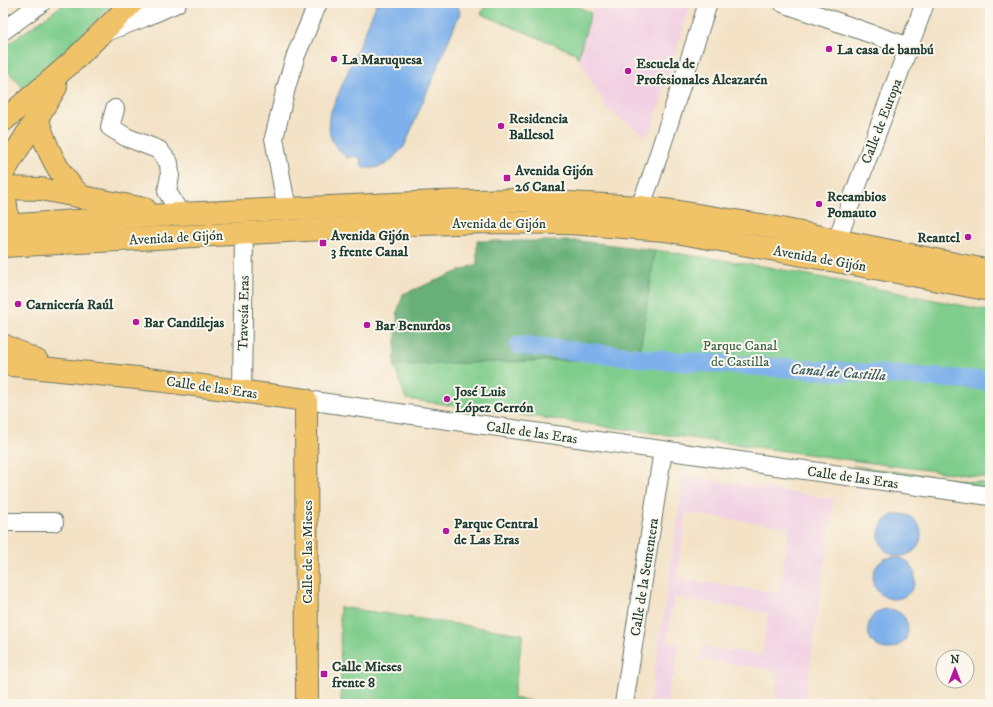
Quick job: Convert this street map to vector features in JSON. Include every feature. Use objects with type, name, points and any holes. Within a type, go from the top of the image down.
[{"type":"main road","points":[[3,121],[72,62],[132,3]]},
{"type":"main road","points":[[3,173],[36,117],[72,62]]},
{"type":"main road","points":[[36,117],[52,158],[71,188],[83,198]]},
{"type":"main road","points":[[3,188],[41,189],[83,198],[180,214]]},
{"type":"main road","points":[[3,193],[8,208],[4,234]]},
{"type":"main road","name":"Avenida de Gijón","points":[[4,234],[180,214],[437,202],[516,200],[640,207],[761,225],[990,271]]},
{"type":"main road","name":"Avenida de Gijón","points":[[4,234],[244,234],[420,224],[490,222],[620,226],[665,230],[990,290]]},
{"type":"main road","points":[[3,345],[28,357],[66,371]]},
{"type":"main road","name":"Calle de las Eras","points":[[3,364],[165,381],[306,400]]},
{"type":"main road","name":"Calle de las Mieses","points":[[306,400],[307,704]]},
{"type":"street","points":[[3,31],[41,3]]},
{"type":"street","points":[[102,33],[143,18],[177,3]]},
{"type":"street","points":[[291,209],[284,194],[274,138],[286,88],[296,55],[318,3]]},
{"type":"street","points":[[620,226],[640,207],[653,173],[708,3]]},
{"type":"street","points":[[782,3],[909,47]]},
{"type":"street","name":"Calle de Europa","points":[[837,240],[926,3]]},
{"type":"street","name":"Avenida de Gijón","points":[[115,109],[110,127],[126,138],[159,150],[169,163],[170,176],[167,191],[180,214]]},
{"type":"street","name":"Travesía Eras","points":[[242,392],[244,234]]},
{"type":"street","name":"Calle de las Eras","points":[[306,400],[990,496]]},
{"type":"street","name":"Calle de la Sementera","points":[[624,704],[663,450]]},
{"type":"street","points":[[3,522],[54,522]]},
{"type":"shaded area","name":"Escuela de Profesionales Alcazarén","points":[[595,3],[691,3],[652,128],[646,136],[608,110],[578,58]]},
{"type":"shaded area","points":[[684,476],[834,499],[804,704],[791,704],[792,700],[775,698],[778,671],[700,659],[702,646],[762,655],[768,613],[674,597],[667,642],[679,644],[674,678],[671,678],[667,704],[650,704]],"holes":[[[686,513],[789,527],[779,593],[677,578]]]},
{"type":"green space","points":[[65,3],[114,3],[25,90],[3,66],[3,48]]},
{"type":"green space","points":[[492,3],[576,3],[579,7],[591,13],[578,58],[575,53],[481,14],[485,6]]},
{"type":"green space","points":[[477,241],[579,241],[655,250],[639,358],[394,365],[398,310],[403,294],[477,264]]},
{"type":"green space","name":"Parque Canal de Castilla","points":[[655,250],[768,267],[990,311],[990,478],[406,399],[394,365],[639,358]]},
{"type":"green space","points":[[853,466],[990,484],[990,489],[892,475]]},
{"type":"green space","points":[[340,607],[523,634],[513,698],[548,704],[341,704]]},
{"type":"water","points":[[377,3],[457,3],[460,13],[404,147],[387,164],[374,168],[363,168],[360,158],[353,156],[347,158],[337,148],[330,135],[329,116]]},
{"type":"water","points":[[896,514],[904,514],[912,517],[918,523],[921,535],[918,547],[912,553],[904,556],[896,556],[888,553],[882,547],[879,539],[879,531],[882,523],[888,517]]},
{"type":"water","points":[[890,557],[898,557],[906,560],[912,566],[915,578],[912,590],[906,596],[898,599],[890,599],[882,596],[876,590],[873,582],[873,574],[876,566],[882,560]]},
{"type":"water","points":[[888,609],[896,611],[902,615],[906,621],[908,629],[906,637],[902,643],[896,647],[888,649],[880,647],[874,643],[870,637],[868,629],[870,621],[874,615],[880,611]]},
{"type":"water","points":[[860,698],[871,698],[887,704],[849,704]]},
{"type":"waterway","name":"Canal de Castilla","points":[[519,345],[662,360],[990,381]]},
{"type":"place","name":"La casa de bambú","points":[[829,49]]},
{"type":"place","name":"La Maruquesa","points":[[334,59]]},
{"type":"place","name":"Escuela de Profesionales Alcazarén","points":[[628,71]]},
{"type":"place","name":"Residencia Ballesol","points":[[501,126]]},
{"type":"place","name":"Avenida Gijón 26 Canal","points":[[507,178]]},
{"type":"place","name":"Recambios Pomauto","points":[[819,204]]},
{"type":"place","name":"Reantel","points":[[968,237]]},
{"type":"place","name":"Avenida Gijón 3 frente Canal","points":[[323,243]]},
{"type":"place","name":"Carnicería Raúl","points":[[18,304]]},
{"type":"place","name":"Bar Candilejas","points":[[136,322]]},
{"type":"place","name":"Bar Benurdos","points":[[367,325]]},
{"type":"place","name":"José Luis López Cerrón","points":[[447,399]]},
{"type":"place","name":"Parque Central de Las Eras","points":[[446,531]]},
{"type":"place","name":"Calle Mieses frente 8","points":[[324,674]]}]
